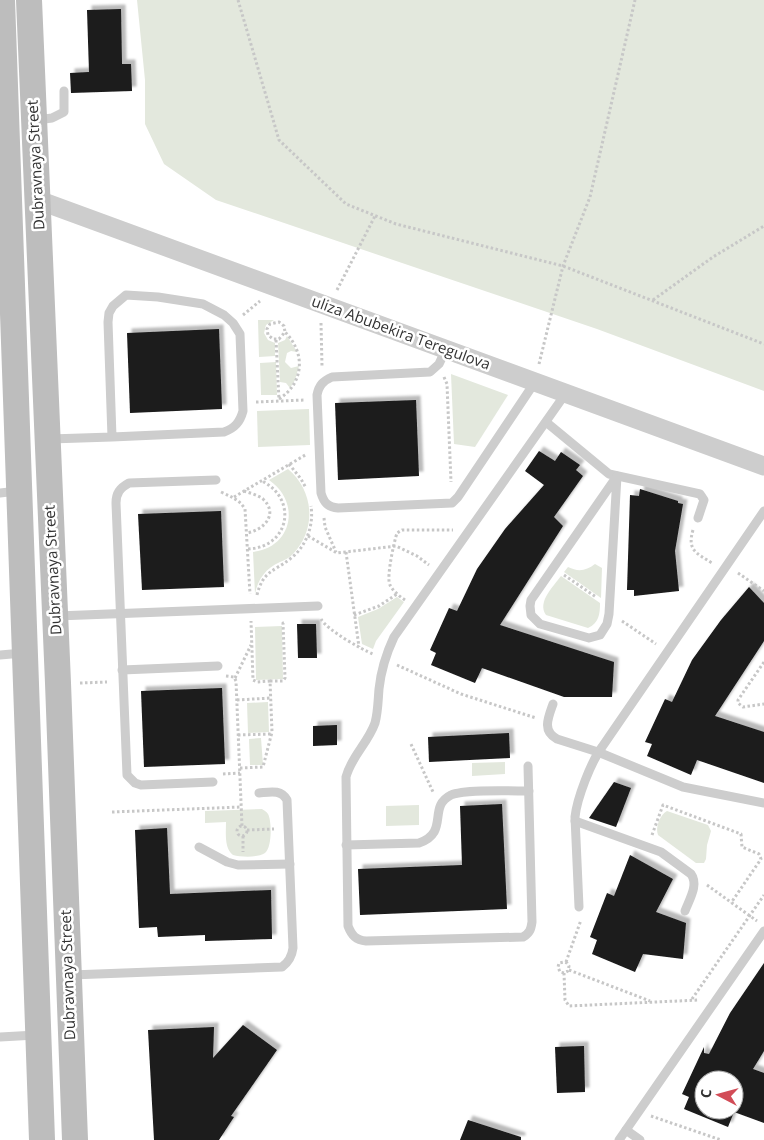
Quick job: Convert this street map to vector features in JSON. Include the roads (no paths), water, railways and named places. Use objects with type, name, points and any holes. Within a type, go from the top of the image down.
[{"type":"street","name":"Dubravnaya Street","points":[[2,0],[16,391],[10,492],[13,654],[39,1035],[42,1140]]},
{"type":"street","name":"Dubravnaya Street","points":[[28,0],[38,200],[75,1140]]},
{"type":"street","points":[[2,28],[30,27]]},
{"type":"street","name":"uliza Abubekira Teregulova","points":[[38,200],[764,466]]},
{"type":"street","points":[[16,391],[45,390]]},
{"type":"lane","points":[[34,120],[52,118],[64,112],[64,91]]},
{"type":"lane","points":[[47,439],[112,437],[224,432],[236,425],[241,419],[243,402],[240,334],[233,323],[218,310],[203,304],[145,296],[126,296],[118,301],[109,313],[108,322],[112,437]]},
{"type":"lane","points":[[446,349],[436,368],[425,373],[332,377],[323,382],[318,388],[321,493],[326,504],[338,508],[452,503],[458,497],[534,382]]},
{"type":"lane","points":[[528,766],[532,922],[530,932],[523,938],[366,941],[358,940],[350,932],[348,926],[346,778],[349,767],[369,736],[375,722],[384,659],[394,637],[566,393]]},
{"type":"lane","points":[[546,422],[607,472],[617,476],[700,494],[704,500],[698,518]]},
{"type":"lane","points":[[617,476],[609,609],[604,629],[600,636],[593,638],[537,622],[530,611],[531,600],[617,476]]},
{"type":"lane","points":[[214,782],[141,785],[130,779],[126,768],[116,504],[118,492],[129,483],[216,480]]},
{"type":"lane","points":[[579,907],[575,821],[577,805],[598,752],[764,510]]},
{"type":"lane","points":[[54,616],[318,606]]},
{"type":"lane","points":[[122,670],[218,666]]},
{"type":"lane","points":[[553,704],[547,722],[549,732],[557,739],[598,752],[683,787],[764,803]]},
{"type":"lane","points":[[346,845],[419,843],[427,840],[436,830],[440,806],[452,794],[464,792],[529,791]]},
{"type":"lane","points":[[68,975],[282,967],[289,961],[293,948],[289,829],[286,797],[278,792],[259,792]]},
{"type":"lane","points":[[575,821],[663,853],[692,875],[694,884],[685,911]]},
{"type":"lane","points":[[199,847],[227,862],[238,865],[290,864]]},
{"type":"lane","points":[[619,1140],[764,931]]},
{"type":"lane","points":[[0,1037],[39,1035]]},
{"type":"lane","points":[[626,1130],[640,1140]]}]
